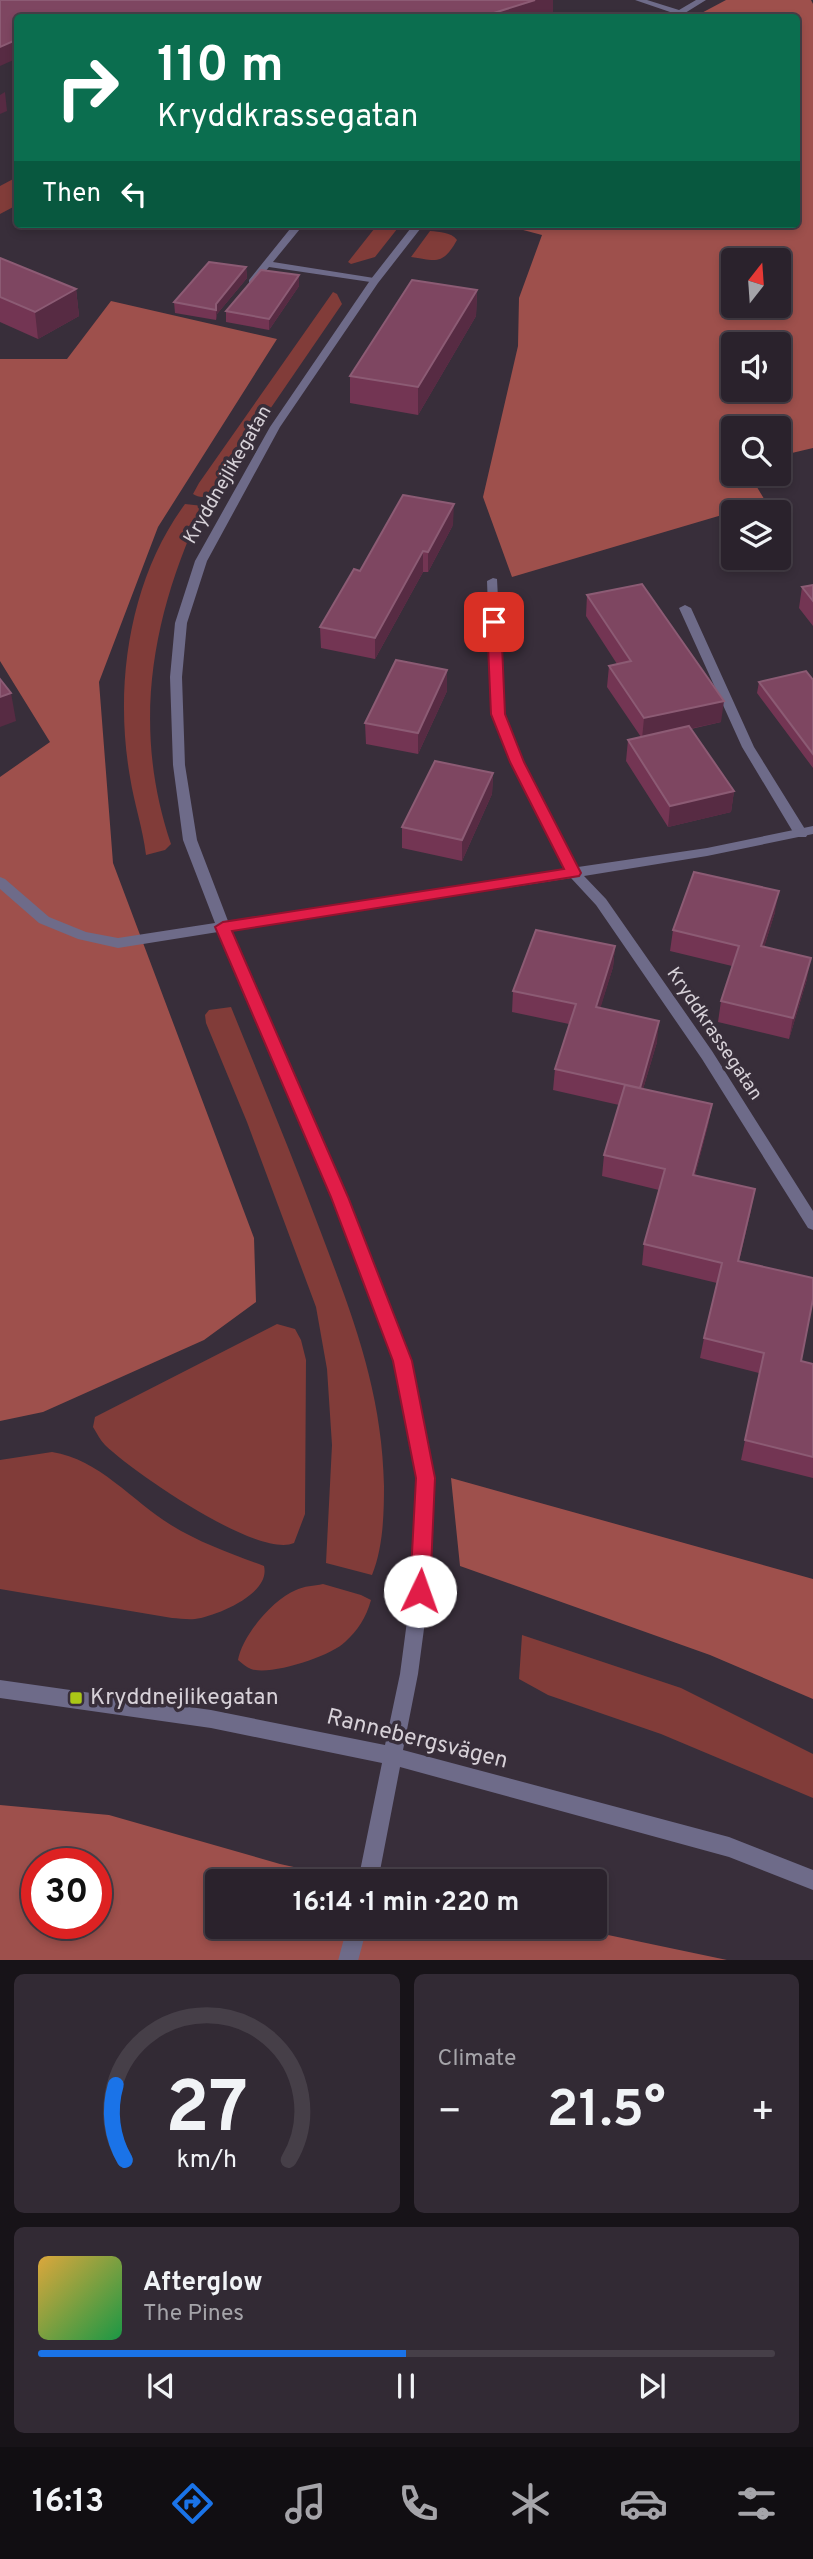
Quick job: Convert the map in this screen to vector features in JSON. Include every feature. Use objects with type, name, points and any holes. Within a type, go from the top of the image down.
[{"type":"street","points":[[639,0],[673,14]]},
{"type":"street","points":[[677,14],[702,0]]},
{"type":"street","points":[[244,291],[296,228]]},
{"type":"street","name":"Kryddnejlikegatan","points":[[370,1869],[409,1674],[420,1591],[425,1478],[402,1361],[340,1197],[223,927],[190,840],[178,765],[176,677],[181,623],[201,561],[220,523],[275,427],[374,281],[416,228]]},
{"type":"street","points":[[267,264],[374,281]]},
{"type":"street","name":"Kryddkrassegatan","points":[[493,581],[498,714],[517,762],[574,873],[601,902],[706,1055],[813,1224]]},
{"type":"street","points":[[0,881],[44,920],[118,943],[574,873],[807,832],[748,747],[685,608]]},
{"type":"street","name":"Rannebergsvägen","points":[[0,1689],[211,1719],[392,1756],[729,1847],[813,1880]]},
{"type":"street","points":[[348,1960],[354,1939]]},
{"type":"shaded area","points":[[726,0],[811,0],[813,448],[791,453],[791,416],[721,416],[721,486],[756,486],[765,500],[721,500],[721,515],[512,577],[483,497],[518,346],[519,298],[542,235],[515,228],[800,228],[800,14],[700,14]]},
{"type":"shaded area","points":[[14,179],[14,207],[0,214],[0,186]]},
{"type":"shaded area","points":[[375,228],[398,228],[375,257],[351,264],[348,262]]},
{"type":"shaded area","points":[[430,231],[448,234],[457,240],[448,254],[438,259],[411,257]]},
{"type":"shaded area","points":[[333,292],[342,304],[212,494],[202,497],[193,494],[199,483]]},
{"type":"shaded area","points":[[111,301],[277,339],[158,527],[99,682],[113,863],[254,1238],[256,1302],[204,1340],[43,1412],[0,1421],[0,777],[50,742],[0,661],[0,359],[67,359]]},
{"type":"shaded area","points":[[185,504],[203,506],[185,547],[160,630],[150,714],[152,757],[159,800],[171,844],[165,850],[146,855],[125,742],[124,707],[130,635],[151,566],[166,534]]},
{"type":"shaded area","points":[[231,1007],[332,1262],[372,1386],[382,1451],[384,1486],[381,1543],[372,1575],[326,1563],[332,1445],[327,1369],[316,1307],[247,1122],[206,1023],[205,1015],[209,1010]]},
{"type":"shaded area","points":[[277,1324],[295,1329],[306,1360],[305,1514],[294,1543],[277,1544],[253,1538],[196,1510],[120,1458],[105,1445],[93,1427],[95,1417]]},
{"type":"shaded area","points":[[52,1452],[69,1456],[100,1472],[182,1531],[216,1548],[264,1566],[264,1576],[259,1586],[228,1608],[192,1619],[0,1589],[0,1460]]},
{"type":"shaded area","points":[[451,1478],[813,1579],[813,1699],[710,1655],[460,1566]]},
{"type":"shaded area","points":[[323,1584],[371,1600],[361,1623],[345,1642],[314,1659],[272,1670],[251,1669],[238,1660],[252,1630],[278,1601],[299,1589]]},
{"type":"shaded area","points":[[522,1635],[681,1688],[813,1754],[813,1798],[661,1734],[548,1695],[519,1679]]},
{"type":"shaded area","points":[[0,1805],[109,1815],[303,1869],[205,1869],[205,1939],[607,1939],[607,1935],[727,1960],[0,1960]]},
{"type":"building","points":[[0,0],[535,0],[491,14],[14,14],[14,41],[0,47]]},
{"type":"building","points":[[0,258],[76,289],[35,312],[0,297]]},
{"type":"building","points":[[209,262],[246,267],[216,304],[216,310],[174,302]]},
{"type":"building","points":[[261,270],[299,275],[269,319],[226,311]]},
{"type":"building","points":[[412,280],[477,290],[418,387],[350,376]]},
{"type":"building","points":[[403,495],[454,504],[428,552],[423,551],[375,638],[320,627],[354,569],[360,571]]},
{"type":"building","points":[[642,584],[724,701],[644,718],[609,666],[631,661],[587,595]]},
{"type":"building","points":[[813,585],[813,601],[802,587]]},
{"type":"building","points":[[396,660],[447,670],[418,733],[365,723]]},
{"type":"building","points":[[806,671],[813,680],[813,754],[759,682]]},
{"type":"building","points":[[0,679],[11,693],[0,697]]},
{"type":"building","points":[[689,726],[734,791],[670,806],[628,740]]},
{"type":"building","points":[[435,761],[493,773],[462,840],[402,827]]},
{"type":"building","points":[[694,872],[779,891],[761,946],[811,958],[793,1018],[721,1001],[739,946],[673,930]]},
{"type":"building","points":[[536,930],[615,946],[596,1007],[659,1021],[640,1088],[555,1069],[576,1004],[513,991]]},
{"type":"building","points":[[625,1085],[712,1104],[693,1175],[755,1189],[738,1261],[813,1278],[813,1299],[801,1361],[813,1364],[813,1457],[745,1440],[764,1353],[704,1338],[722,1263],[644,1244],[665,1169],[604,1155]]},
{"type":"place","name":"Kryddnejlikegatan","points":[[76,1698]]},
{"type":"route","points":[[420,1591],[425,1478],[402,1361],[340,1197],[223,927],[574,873],[517,762],[498,714],[494,622]]}]
